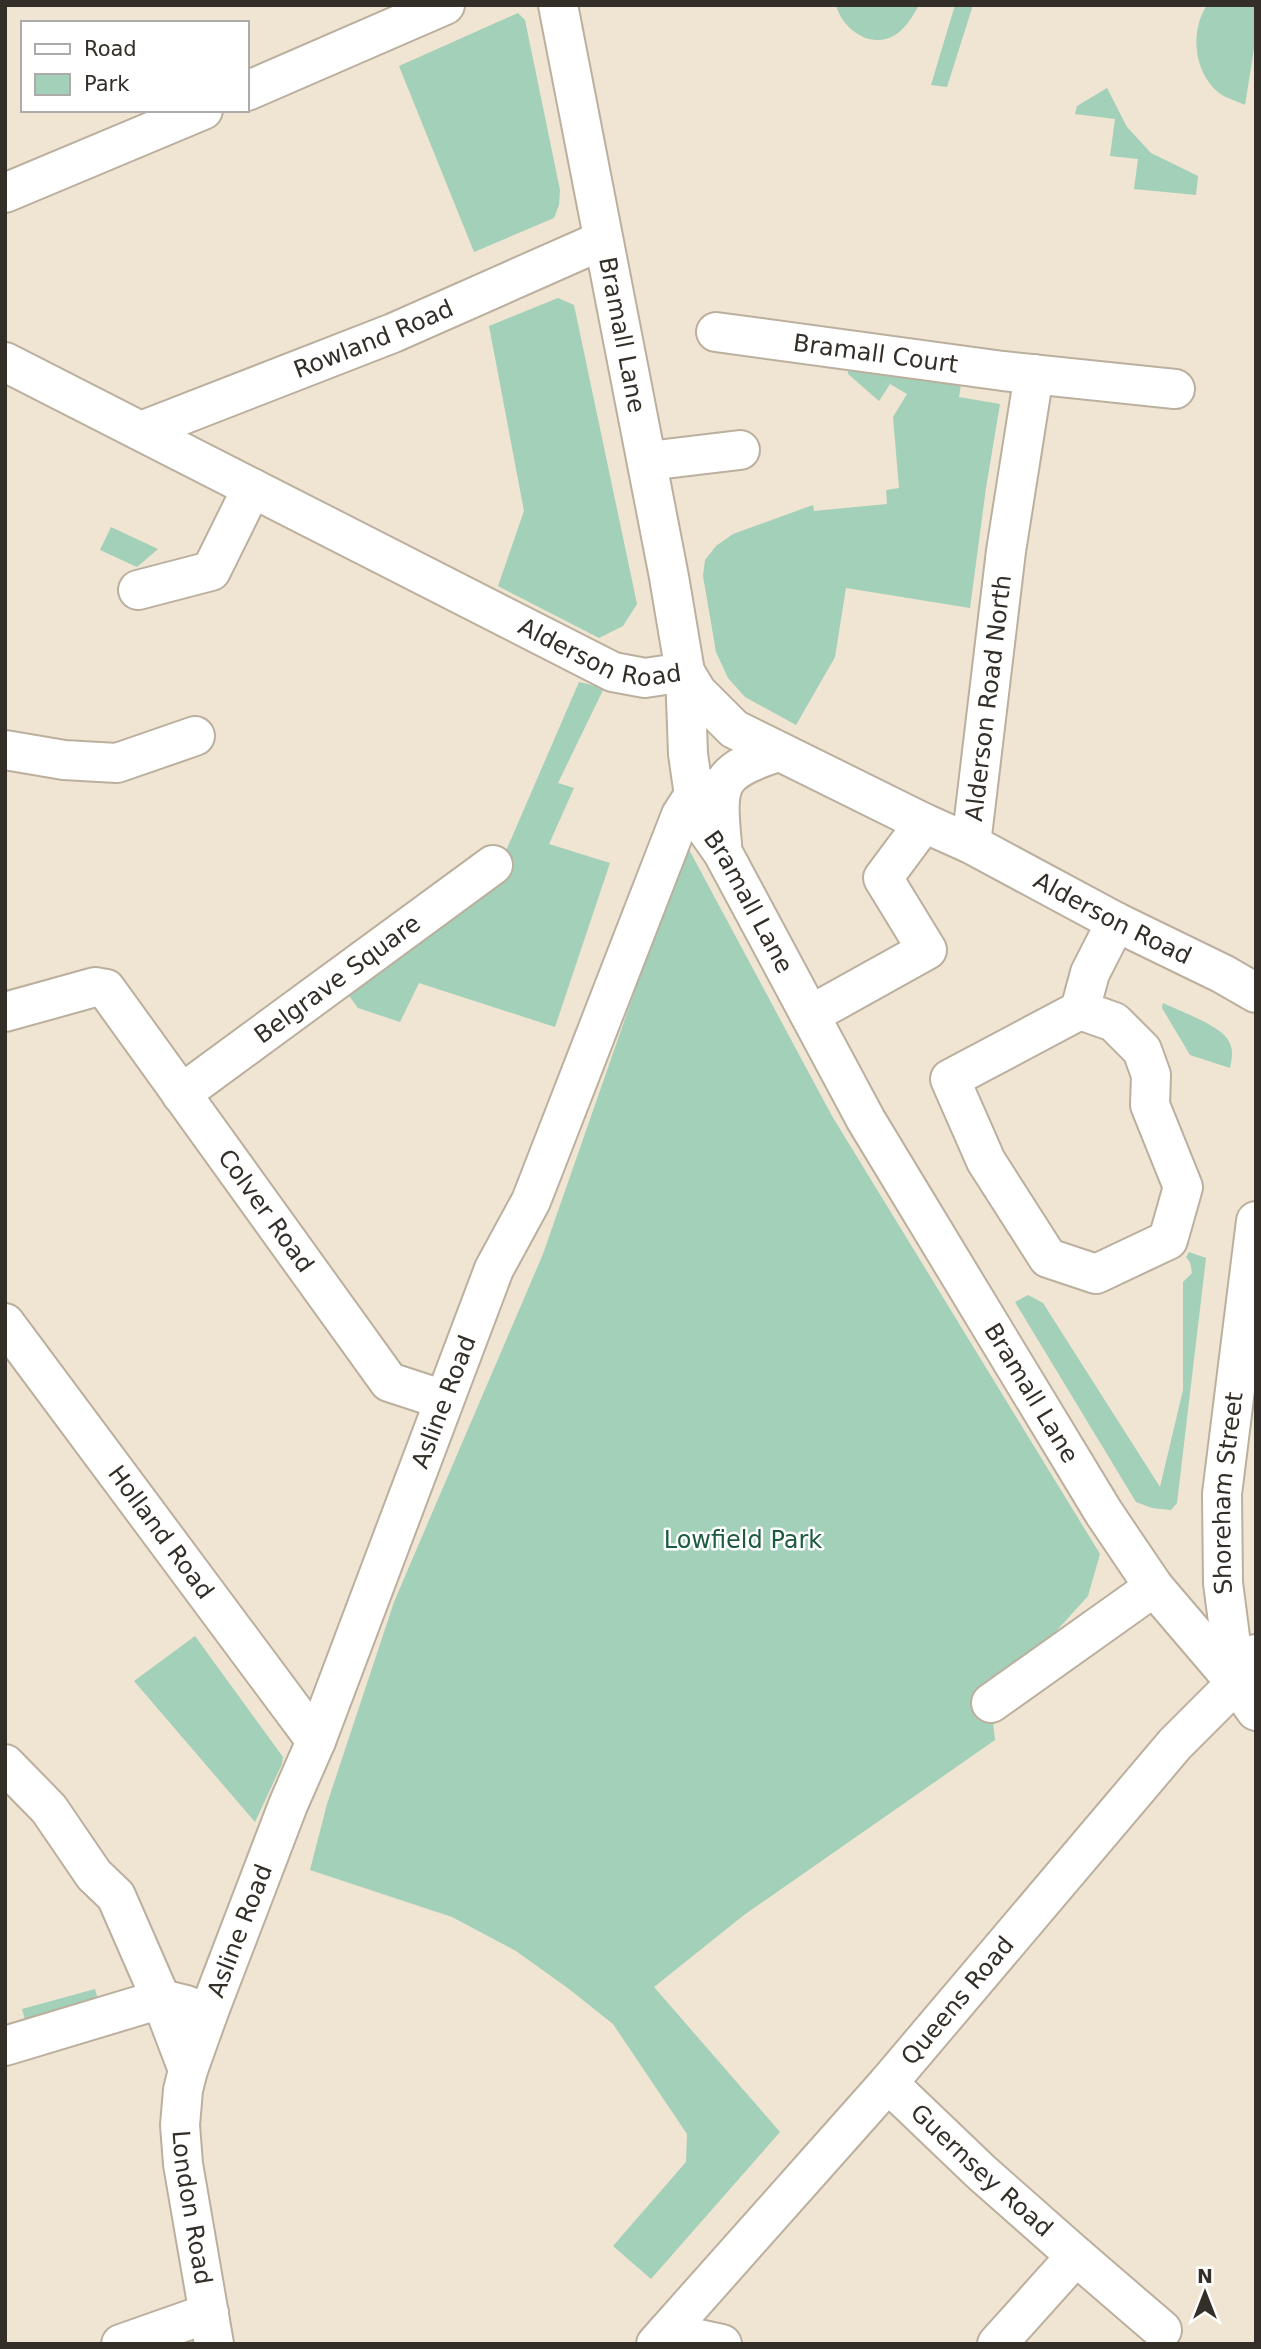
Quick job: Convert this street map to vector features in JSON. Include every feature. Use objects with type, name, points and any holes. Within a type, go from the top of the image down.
[{"type":"main road","points":[[248,91],[445,5]]},
{"type":"main road","name":"Bramall Lane","points":[[558,5],[648,461],[685,672],[688,754],[708,790],[720,795],[723,853],[866,1120],[1104,1513],[1154,1587],[1249,1683]]},
{"type":"main road","points":[[5,193],[198,112]]},
{"type":"main road","name":"Rowland Road","points":[[141,431],[393,332],[603,240]]},
{"type":"main road","name":"Bramall Court","points":[[716,332],[1034,374],[1175,389]]},
{"type":"main road","name":"Alderson Road","points":[[5,362],[613,672],[645,678],[685,672],[697,692],[734,729],[971,844],[1256,993]]},
{"type":"main road","name":"Alderson Road North","points":[[971,844],[1006,551],[1034,374]]},
{"type":"main road","points":[[648,461],[740,450]]},
{"type":"main road","points":[[138,590],[211,571],[252,488]]},
{"type":"main road","points":[[5,750],[64,760],[117,764],[195,736]]},
{"type":"main road","name":"Asline Road","points":[[208,2014],[316,1741],[495,1269],[531,1201],[681,815],[739,766],[778,752]]},
{"type":"main road","points":[[810,1015],[927,950],[883,878],[924,823]]},
{"type":"main road","name":"Belgrave Square","points":[[181,1094],[493,865]]},
{"type":"main road","points":[[1080,1010],[1114,1022],[1142,1050],[1151,1075],[1150,1105],[1183,1187],[1168,1241],[1096,1273],[1048,1258],[986,1161],[950,1079],[1080,1010],[1090,973],[1116,922]]},
{"type":"main road","name":"Colver Road","points":[[5,1012],[95,987],[106,989],[388,1382],[444,1399]]},
{"type":"main road","name":"Shoreham Street","points":[[1249,1683],[1223,1583],[1222,1494],[1256,1221]]},
{"type":"main road","name":"Holland Road","points":[[5,1323],[316,1741]]},
{"type":"main road","points":[[991,1703],[1154,1587]]},
{"type":"main road","name":"Queens Road","points":[[662,2338],[888,2083],[1175,1744],[1249,1683]]},
{"type":"main road","points":[[5,1764],[49,1809],[94,1875],[116,1896],[161,1999],[188,2070]]},
{"type":"main road","points":[[5,2046],[161,1999],[208,2014]]},
{"type":"main road","name":"London Road","points":[[208,2014],[188,2070],[180,2125],[183,2164],[212,2328]]},
{"type":"main road","name":"Guernsey Road","points":[[888,2083],[971,2164],[1162,2330]]},
{"type":"main road","points":[[997,2344],[1076,2256]]},
{"type":"main road","points":[[121,2344],[212,2328]]},
{"type":"main road","points":[[662,2338],[722,2344]]},
{"type":"green space","points":[[836,5],[919,5],[899,32],[886,39],[876,40],[859,35],[851,29],[839,14]]},
{"type":"green space","points":[[955,5],[973,5],[947,87],[931,85]]},
{"type":"green space","points":[[1207,5],[1256,5],[1256,36],[1245,105],[1219,93],[1210,84],[1199,63],[1196,39]]},
{"type":"green space","points":[[518,13],[525,20],[560,190],[559,205],[554,218],[474,252],[399,66]]},
{"type":"green space","points":[[1107,88],[1127,127],[1151,153],[1198,176],[1196,195],[1134,189],[1138,159],[1110,156],[1115,119],[1075,114],[1077,106]]},
{"type":"green space","points":[[558,298],[574,305],[637,604],[623,626],[599,638],[498,586],[524,511],[489,326]]},
{"type":"green space","points":[[847,355],[963,372],[959,397],[1000,404],[970,608],[846,588],[835,657],[796,725],[745,697],[728,678],[716,652],[703,576],[705,560],[716,546],[733,534],[813,505],[814,511],[887,504],[886,490],[899,488],[893,417],[907,394],[890,384],[879,401],[848,374]]},
{"type":"green space","points":[[111,527],[158,549],[137,567],[100,550]]},
{"type":"green space","points":[[579,682],[604,688],[558,783],[574,788],[549,844],[610,863],[555,1027],[419,983],[400,1022],[358,1008],[341,985],[496,874]]},
{"type":"green space","name":"Lowfield Park","points":[[686,844],[832,1116],[1100,1554],[1088,1596],[991,1703],[995,1740],[744,1915],[654,1987],[780,2132],[651,2279],[613,2246],[686,2162],[687,2134],[613,2024],[516,1951],[452,1917],[310,1870],[327,1804],[394,1602],[543,1254]]},
{"type":"green space","points":[[1163,1003],[1224,1034],[1232,1050],[1230,1068],[1190,1055],[1162,1008]]},
{"type":"green space","points":[[1189,1252],[1206,1258],[1177,1503],[1171,1510],[1152,1508],[1136,1502],[1015,1302],[1028,1295],[1043,1303],[1160,1487],[1183,1390],[1183,1282],[1192,1273],[1186,1257]]},
{"type":"green space","points":[[195,1636],[283,1757],[255,1822],[134,1681]]},
{"type":"green space","points":[[95,1989],[101,2010],[28,2030],[22,2009]]}]
